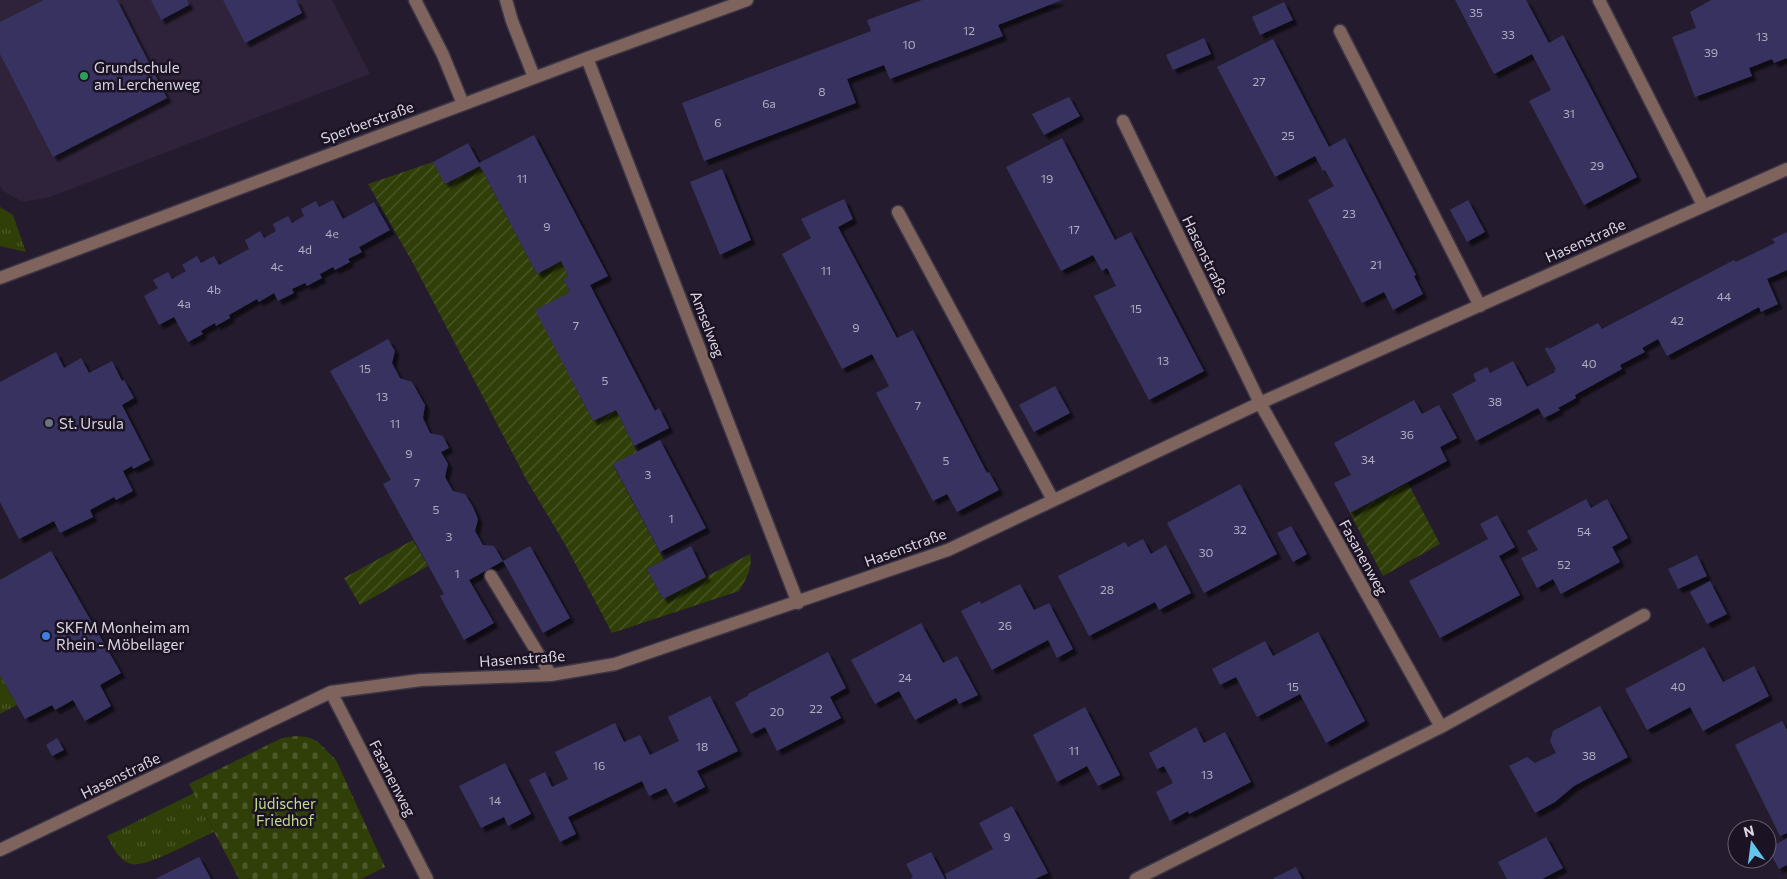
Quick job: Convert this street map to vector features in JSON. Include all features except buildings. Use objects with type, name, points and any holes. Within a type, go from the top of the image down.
[{"type":"street","points":[[415,0],[443,56],[462,104]]},
{"type":"street","points":[[506,0],[534,78]]},
{"type":"street","name":"Sperberstraße","points":[[0,278],[462,104],[747,0]]},
{"type":"street","points":[[1599,0],[1703,205]]},
{"type":"street","points":[[1340,31],[1480,306]]},
{"type":"street","name":"Amselweg","points":[[587,58],[798,602]]},
{"type":"street","name":"Hasenstraße","points":[[1123,121],[1260,403]]},
{"type":"street","name":"Hasenstraße","points":[[0,850],[331,692],[421,680],[551,675],[615,664],[948,550],[1260,403],[1787,169]]},
{"type":"street","points":[[898,212],[1053,500]]},
{"type":"street","name":"Fasanenweg","points":[[1260,403],[1440,727]]},
{"type":"street","points":[[491,576],[551,675]]},
{"type":"street","points":[[1136,879],[1440,727],[1644,615]]},
{"type":"street","name":"Fasanenweg","points":[[331,692],[426,879]]},
{"type":"shaded area","name":"Grundschule am Lerchenweg","points":[[0,0],[332,0],[370,74],[50,197],[23,202],[3,191],[0,185]]},
{"type":"green space","points":[[433,162],[445,184],[480,166],[537,274],[561,261],[568,276],[563,279],[570,292],[536,310],[593,421],[616,410],[637,452],[613,465],[664,560],[647,569],[663,599],[750,554],[750,569],[739,591],[612,633],[566,546],[526,479],[414,265],[368,184]]},
{"type":"green space","points":[[0,207],[13,215],[26,252],[0,246]]},
{"type":"green space","points":[[1408,483],[1440,544],[1383,576],[1350,513]]},
{"type":"green space","points":[[413,540],[428,566],[360,605],[344,578]]},
{"type":"green space","points":[[0,675],[17,705],[0,714]]},
{"type":"green space","name":"Jüdischer Friedhof","points":[[307,737],[317,741],[336,760],[385,867],[361,879],[239,879],[189,784],[282,738]]},
{"type":"green space","points":[[194,793],[214,832],[148,862],[131,864],[119,856],[107,836]]},
{"type":"place","name":"Grundschule am Lerchenweg","points":[[84,76]]},
{"type":"place","name":"St. Ursula","points":[[49,423]]},
{"type":"place","name":"SKFM Monheim am Rhein - Möbellager","points":[[46,636]]}]
